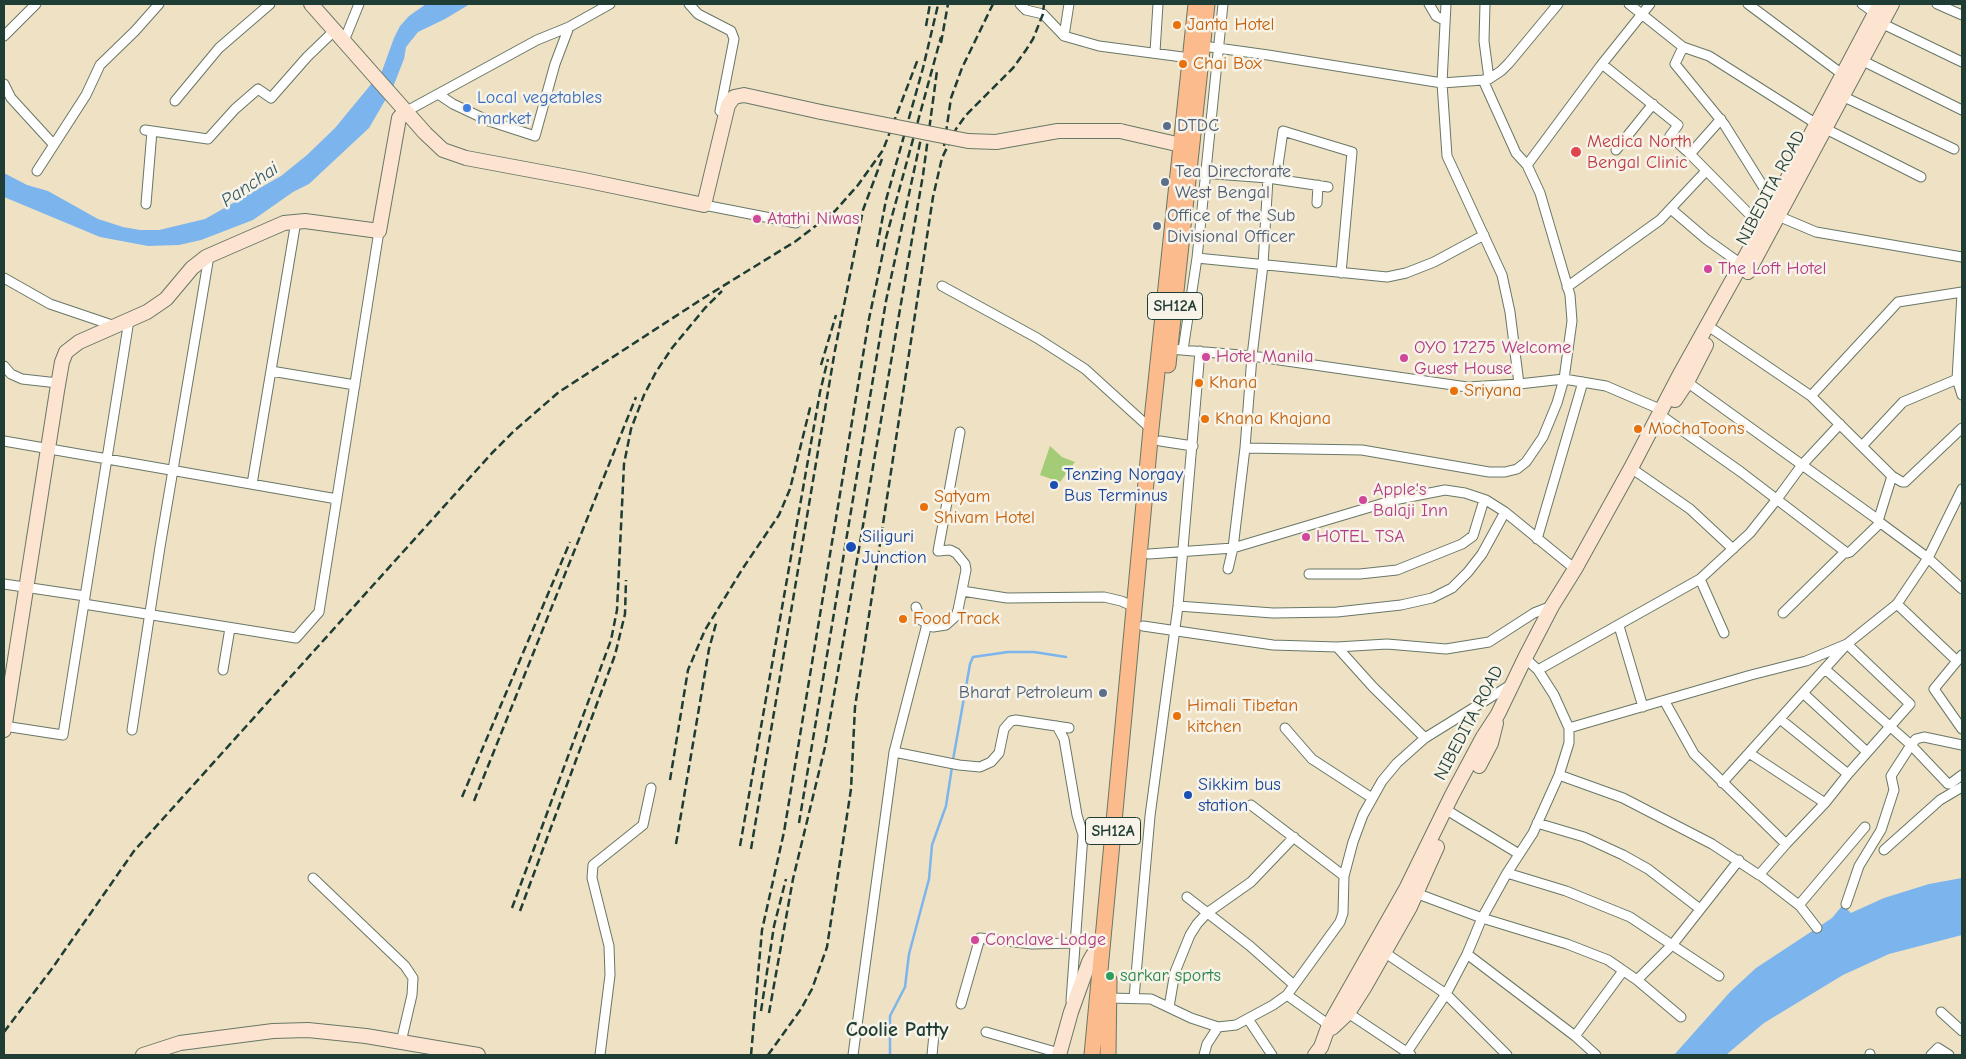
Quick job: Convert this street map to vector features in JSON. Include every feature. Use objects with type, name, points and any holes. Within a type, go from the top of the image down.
[{"type":"main road","name":"SH12A","points":[[1092,1055],[1140,607],[1155,435],[1171,350],[1189,172],[1196,4]]},
{"type":"main road","name":"SH12A","points":[[1171,350],[1180,145],[1195,50],[1207,4]]},
{"type":"main road","name":"SH12A","points":[[1108,1055],[1108,998],[1117,877],[1142,626],[1140,607],[1149,554],[1155,435]]},
{"type":"street","points":[[4,36],[36,4]]},
{"type":"street","points":[[37,172],[86,95],[100,65],[135,31],[159,4]]},
{"type":"street","points":[[175,101],[218,48],[270,4]]},
{"type":"street","points":[[312,4],[405,112],[443,150],[466,158],[796,223]]},
{"type":"street","points":[[344,41],[359,4]]},
{"type":"street","points":[[4,584],[26,587],[150,615],[296,638],[319,612],[379,231],[399,118],[405,112],[537,40],[569,27],[610,4]]},
{"type":"street","points":[[689,4],[698,14],[731,30],[734,39],[718,117],[724,121]]},
{"type":"street","points":[[1020,4],[1026,10],[1042,14],[1064,36],[1099,46],[1154,52],[1218,48],[1442,83],[1486,80],[1509,63],[1558,4]]},
{"type":"street","points":[[1064,36],[1068,4]]},
{"type":"street","points":[[1154,52],[1158,4]]},
{"type":"street","points":[[1223,4],[1197,258],[1194,277],[1171,350],[1252,356],[1467,387],[1564,379],[1606,386],[1660,412],[1845,552]]},
{"type":"street","points":[[1429,4],[1438,18],[1444,20]]},
{"type":"street","points":[[1446,4],[1442,83],[1447,156],[1502,275],[1510,312],[1519,384]]},
{"type":"street","points":[[1245,448],[1362,450],[1489,472],[1505,472],[1517,469],[1526,462],[1543,437],[1557,403],[1564,379],[1572,321],[1568,287],[1540,193],[1526,165],[1516,153],[1486,80],[1485,4]]},
{"type":"street","points":[[1629,4],[1683,47],[1709,56],[1820,126],[1921,178]]},
{"type":"street","points":[[1526,165],[1650,4]]},
{"type":"street","points":[[1748,4],[1842,74]]},
{"type":"street","points":[[1862,4],[1962,62]]},
{"type":"street","name":"NIBEDITA ROAD","points":[[1660,412],[1672,403],[1687,382],[1820,126],[1842,74],[1879,13],[1892,4]]},
{"type":"street","points":[[1937,4],[1962,15]]},
{"type":"street","name":"NIBEDITA ROAD","points":[[1820,126],[1842,96],[1861,60],[1879,13]]},
{"type":"street","points":[[438,94],[453,104],[489,121],[535,136],[555,64],[569,27]]},
{"type":"street","points":[[146,204],[149,131],[208,139],[235,109],[258,89],[271,98],[334,30]]},
{"type":"street","points":[[1683,47],[1675,64],[1721,119],[1776,210],[1816,232],[1962,257]]},
{"type":"street","points":[[1861,60],[1962,110]]},
{"type":"street","points":[[1602,64],[1678,125],[1670,136],[1762,227]]},
{"type":"street","points":[[4,84],[11,98],[54,145]]},
{"type":"street","points":[[704,205],[728,105],[734,97],[744,95],[968,141],[996,142],[1058,131],[1120,131],[1180,145]]},
{"type":"street","points":[[1842,96],[1954,149]]},
{"type":"street","points":[[1616,150],[1653,104]]},
{"type":"street","points":[[1690,154],[1721,119]]},
{"type":"street","points":[[1228,569],[1233,548],[1245,448],[1252,356],[1272,179],[1282,131],[1352,152],[1341,273]]},
{"type":"street","points":[[1189,172],[1272,179],[1328,187]]},
{"type":"street","points":[[1568,287],[1657,222],[1706,172]]},
{"type":"street","points":[[1317,203],[1318,185]]},
{"type":"street","points":[[1671,209],[1706,239],[1741,264]]},
{"type":"street","name":"NIBEDITA ROAD","points":[[1327,1029],[1344,1010],[1411,891],[1483,737],[1498,714],[1552,606],[1631,468],[1678,376],[1741,264],[1762,227],[1776,210]]},
{"type":"street","points":[[252,484],[296,221]]},
{"type":"street","points":[[4,730],[58,383],[66,352],[79,342],[147,312],[166,299],[192,268],[208,256],[284,223],[305,221],[379,231]]},
{"type":"street","points":[[1197,258],[1341,273],[1396,276],[1434,262],[1484,235]]},
{"type":"street","points":[[132,730],[208,256]]},
{"type":"street","points":[[1178,276],[1194,277]]},
{"type":"street","points":[[4,278],[50,304],[115,326]]},
{"type":"street","points":[[942,286],[1037,338],[1085,369],[1155,435],[1193,446]]},
{"type":"street","points":[[1811,396],[1898,302],[1962,293],[1960,378],[1962,395]]},
{"type":"street","points":[[4,726],[64,735],[129,320]]},
{"type":"street","points":[[1714,330],[1811,396],[1892,476],[1902,482],[1905,482],[1962,428]]},
{"type":"street","points":[[1134,998],[1150,816],[1178,606],[1200,351]]},
{"type":"street","points":[[4,366],[11,374],[22,379],[58,383]]},
{"type":"street","points":[[271,371],[355,385]]},
{"type":"street","points":[[1862,446],[1903,402],[1960,378]]},
{"type":"street","points":[[1537,539],[1583,382]]},
{"type":"street","points":[[1687,382],[1928,558],[1962,589]]},
{"type":"street","points":[[1538,670],[1700,579],[1750,533],[1802,465],[1840,424]]},
{"type":"street","points":[[916,607],[921,620],[926,624],[940,627],[952,622],[958,610],[966,570],[961,558],[950,550],[938,551],[960,432]]},
{"type":"street","points":[[4,441],[337,499]]},
{"type":"street","points":[[1631,468],[1690,508],[1733,549]]},
{"type":"street","points":[[1783,613],[1845,552],[1850,552],[1878,521],[1892,476]]},
{"type":"street","points":[[1149,554],[1233,548],[1394,500],[1444,490],[1465,493],[1484,500],[1505,512],[1575,568]]},
{"type":"street","points":[[1722,783],[1847,644],[1896,604],[1928,558],[1961,495]]},
{"type":"street","points":[[1309,574],[1360,574],[1397,570],[1462,544],[1473,536],[1484,500]]},
{"type":"street","points":[[1178,606],[1273,613],[1337,612],[1401,605],[1432,598],[1452,588],[1468,572],[1482,554],[1505,512]]},
{"type":"street","points":[[1700,579],[1724,633]]},
{"type":"street","points":[[962,591],[1007,598],[1104,597],[1140,607]]},
{"type":"street","points":[[1896,604],[1960,658],[1934,689],[1962,728]]},
{"type":"street","points":[[1142,626],[1273,645],[1337,647],[1387,644],[1446,649],[1485,643],[1534,613],[1552,606]]},
{"type":"street","points":[[853,1055],[894,752],[926,624]]},
{"type":"street","points":[[1619,626],[1643,707]]},
{"type":"street","points":[[223,670],[230,628]]},
{"type":"street","points":[[1569,728],[1806,661],[1847,644]]},
{"type":"street","points":[[1760,875],[1910,704],[1847,644]]},
{"type":"street","points":[[1337,647],[1373,687],[1425,738]]},
{"type":"street","points":[[1344,1010],[1408,1054],[1446,994],[1467,954],[1482,918],[1506,873],[1537,823],[1559,775],[1569,743],[1569,728],[1554,695],[1538,670],[1525,658]]},
{"type":"street","points":[[1825,669],[1911,745],[1948,784],[1962,775]]},
{"type":"street","points":[[1108,998],[1152,1000],[1169,1006],[1192,1018],[1218,1027],[1236,1025],[1273,1005],[1287,995],[1340,922],[1343,913],[1344,876],[1353,842],[1372,798],[1397,763],[1425,738],[1512,684]]},
{"type":"street","points":[[1803,693],[1867,752]]},
{"type":"street","points":[[1665,702],[1691,752],[1786,844]]},
{"type":"street","points":[[1780,718],[1848,774]]},
{"type":"street","points":[[894,752],[959,766],[980,767],[991,762],[999,753],[1004,729],[1011,721],[1016,720],[1069,728]]},
{"type":"street","points":[[1057,726],[1064,739],[1077,815],[1084,835],[1074,944],[1071,1012]]},
{"type":"street","points":[[1285,728],[1312,759],[1372,798]]},
{"type":"street","points":[[1846,904],[1859,866],[1881,830],[1894,790],[1892,776],[1911,745],[1916,739],[1924,737],[1962,745]]},
{"type":"street","points":[[1749,752],[1825,803]]},
{"type":"street","points":[[1559,775],[1623,798],[1712,844],[1760,875],[1799,906],[1817,928]]},
{"type":"street","points":[[1884,850],[1940,800],[1962,787]]},
{"type":"street","points":[[600,1055],[610,976],[609,946],[592,878],[593,865],[643,825],[651,788]]},
{"type":"street","points":[[1251,805],[1344,876]]},
{"type":"street","points":[[1449,812],[1519,854]]},
{"type":"street","points":[[1537,823],[1584,837],[1623,855],[1648,869],[1700,910]]},
{"type":"street","points":[[1799,906],[1865,828]]},
{"type":"street","points":[[1169,1006],[1175,972],[1190,935],[1201,919],[1251,882],[1294,837]]},
{"type":"street","points":[[1637,980],[1673,944],[1738,860]]},
{"type":"street","points":[[1506,873],[1566,891],[1630,917],[1719,976]]},
{"type":"street","points":[[313,878],[399,960],[413,978],[412,995],[401,1042]]},
{"type":"street","points":[[1411,891],[1482,918],[1567,944],[1608,960],[1637,980],[1681,1018]]},
{"type":"street","points":[[1186,897],[1250,946],[1294,985]]},
{"type":"street","points":[[960,1004],[980,938],[1032,944],[1074,944]]},
{"type":"street","points":[[1378,948],[1446,994],[1507,1055]]},
{"type":"street","points":[[986,1032],[1059,1054],[1071,1012],[1089,962],[1092,955],[1102,950]]},
{"type":"street","points":[[1467,954],[1575,1036],[1596,1055]]},
{"type":"street","points":[[1575,1036],[1623,970]]},
{"type":"street","points":[[1287,995],[1327,1029],[1315,1055]]},
{"type":"street","points":[[1941,1012],[1962,1031]]},
{"type":"street","points":[[1248,1018],[1272,1055]]},
{"type":"street","points":[[1204,1055],[1207,1044],[1218,1027]]},
{"type":"street","points":[[143,1055],[180,1043],[273,1031],[308,1030],[366,1036],[478,1055]]},
{"type":"street","points":[[932,1055],[934,1034]]},
{"type":"street","points":[[1931,1055],[1938,1048],[1949,1055]]},
{"type":"green space","points":[[1050,446],[1062,457],[1075,462],[1060,482],[1040,475]]},
{"type":"water","points":[[426,4],[470,4],[418,32],[406,47],[404,59],[393,87],[369,128],[309,184],[293,192],[253,220],[201,240],[179,245],[148,246],[100,237],[4,197],[4,173],[27,185],[48,191],[98,219],[123,227],[140,230],[159,230],[205,219],[281,176],[307,155],[335,128],[382,71],[400,26],[409,16]]},
{"type":"water","points":[[1962,878],[1962,935],[1889,954],[1843,975],[1764,1023],[1726,1055],[1674,1055],[1730,992],[1756,968],[1832,918],[1841,907],[1845,907],[1851,913],[1884,898],[1929,884]]},
{"type":"waterway","points":[[953,760],[970,664],[973,657],[1008,652],[1034,652],[1066,657]]},
{"type":"waterway","points":[[890,1055],[890,1016],[905,987],[909,954],[929,879],[932,845],[946,806],[952,767]]},
{"type":"railway","points":[[926,26],[930,4]]},
{"type":"railway","points":[[941,43],[948,4]]},
{"type":"railway","points":[[944,146],[951,98],[962,68],[993,4]]},
{"type":"railway","points":[[768,1055],[801,1009],[812,989],[827,947],[851,789],[855,707],[933,197],[942,158],[956,129],[966,115],[1013,68],[1026,50],[1033,39],[1043,14],[1044,4]]},
{"type":"railway","points":[[877,247],[886,200],[923,68],[938,5]]},
{"type":"railway","points":[[751,1055],[762,930],[784,832],[869,319],[886,238],[941,37]]},
{"type":"railway","points":[[4,1032],[51,970],[134,851],[492,453],[514,431],[559,392],[702,299],[796,241],[835,211],[858,185],[883,150],[918,59]]},
{"type":"railway","points":[[769,1013],[793,879],[825,747],[923,175],[937,71]]},
{"type":"railway","points":[[799,823],[886,301],[923,129]]},
{"type":"railway","points":[[751,849],[835,350],[863,210],[882,159]]},
{"type":"railway","points":[[512,908],[611,640],[617,610],[624,464],[631,429],[644,395],[656,372],[672,348],[705,308],[722,291]]},
{"type":"railway","points":[[821,365],[836,315]]},
{"type":"railway","points":[[740,846],[820,392],[828,359]]},
{"type":"railway","points":[[474,801],[636,397]]},
{"type":"railway","points":[[670,780],[688,670],[705,630],[743,568],[779,515],[790,489],[811,404]]},
{"type":"railway","points":[[462,797],[570,542]]},
{"type":"railway","points":[[520,911],[615,655],[625,614],[626,580]]},
{"type":"railway","points":[[676,844],[709,649],[717,620]]},
{"type":"railway","points":[[761,1011],[774,926],[786,879]]},
{"type":"place","name":"Janta Hotel","points":[[1177,25]]},
{"type":"place","name":"Chai Box","points":[[1183,64]]},
{"type":"place","name":"Local vegetables market","points":[[467,108]]},
{"type":"place","name":"DTDC","points":[[1167,126]]},
{"type":"place","name":"Medica North Bengal Clinic","points":[[1576,152]]},
{"type":"place","name":"Tea Directorate West Bengal","points":[[1165,182]]},
{"type":"place","name":"Atathi Niwas","points":[[757,219]]},
{"type":"place","name":"Office of the Sub Divisional Officer","points":[[1157,226]]},
{"type":"place","name":"The Loft Hotel","points":[[1708,269]]},
{"type":"place","name":"Hotel Manila","points":[[1206,357]]},
{"type":"place","name":"OYO 17275 Welcome Guest House","points":[[1404,358]]},
{"type":"place","name":"Khana","points":[[1199,383]]},
{"type":"place","name":"Sriyana","points":[[1454,391]]},
{"type":"place","name":"Khana Khajana","points":[[1205,419]]},
{"type":"place","name":"MochaToons","points":[[1638,429]]},
{"type":"place","name":"Tenzing Norgay Bus Terminus","points":[[1054,485]]},
{"type":"place","name":"Apple's Balaji Inn","points":[[1363,500]]},
{"type":"place","name":"Satyam Shivam Hotel","points":[[924,507]]},
{"type":"place","name":"HOTEL TSA","points":[[1306,537]]},
{"type":"place","name":"Siliguri Junction","points":[[851,547]]},
{"type":"place","name":"Food Track","points":[[903,619]]},
{"type":"place","name":"Bharat Petroleum","points":[[1103,693]]},
{"type":"place","name":"Himali Tibetan kitchen","points":[[1177,716]]},
{"type":"place","name":"Sikkim bus station","points":[[1188,795]]},
{"type":"place","name":"Conclave Lodge","points":[[975,940]]},
{"type":"place","name":"sarkar sports","points":[[1110,976]]},
{"type":"district","name":"Coolie Patty","points":[[897,1030]]},
{"type":"water label","name":"Panchai","points":[[250,185]]}]
